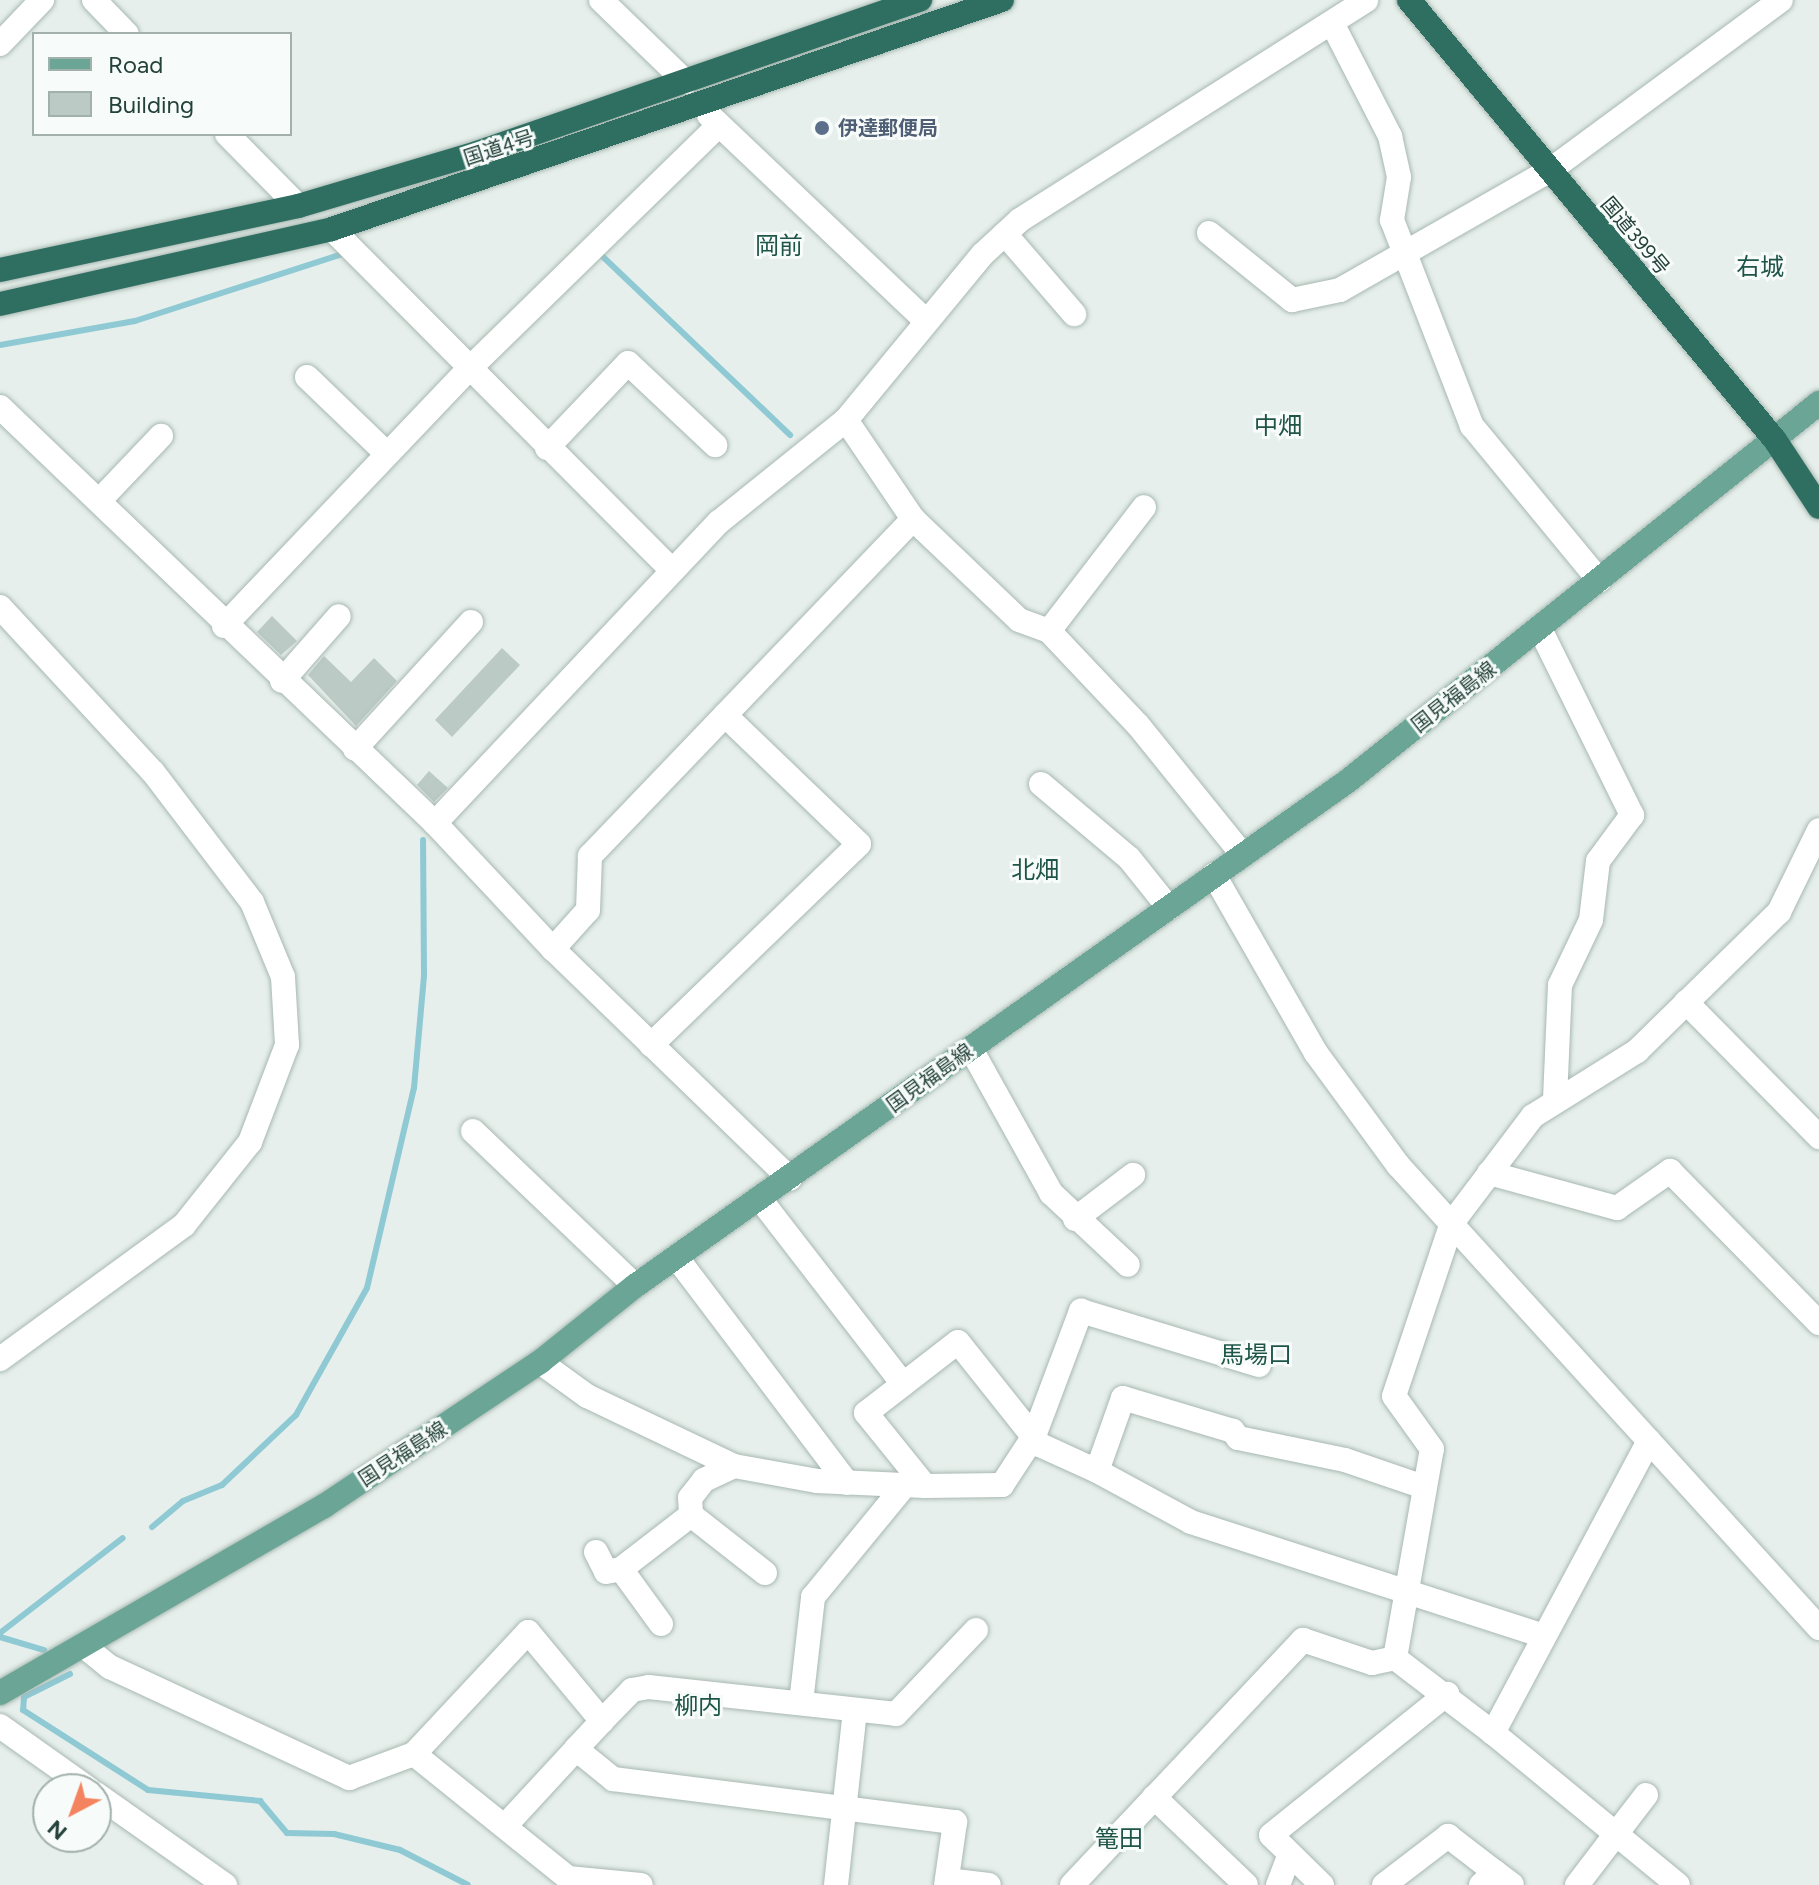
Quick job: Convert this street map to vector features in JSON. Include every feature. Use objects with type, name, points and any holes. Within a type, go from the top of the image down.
[{"type":"highway","name":"国道4号","points":[[0,270],[298,206],[686,82],[920,0]]},
{"type":"highway","name":"国道4号","points":[[0,304],[332,229],[700,107],[1002,0]]},
{"type":"highway","name":"国道399号","points":[[1409,0],[1775,440],[1819,507]]},
{"type":"main road","name":"国見福島線","points":[[0,1693],[85,1647],[324,1506],[540,1362],[635,1286],[1349,780],[1819,403]]},
{"type":"street","points":[[0,44],[42,0]]},
{"type":"street","points":[[94,0],[125,32]]},
{"type":"street","points":[[601,0],[686,82]]},
{"type":"street","points":[[435,823],[719,522],[846,420],[925,320],[1005,234],[1228,81],[1334,27],[1366,0]]},
{"type":"street","points":[[1209,233],[1302,301],[1410,256],[1549,171],[1781,0]]},
{"type":"street","points":[[1334,27],[1390,136],[1399,177],[1392,220],[1410,256],[1472,426],[1599,580]]},
{"type":"street","points":[[700,107],[925,320]]},
{"type":"street","points":[[224,626],[387,454],[719,125]]},
{"type":"street","points":[[229,136],[298,206]]},
{"type":"street","points":[[332,229],[468,375],[672,570]]},
{"type":"street","points":[[1005,234],[1074,314]]},
{"type":"street","points":[[547,448],[628,363],[715,445]]},
{"type":"street","points":[[307,377],[387,454]]},
{"type":"street","points":[[0,407],[224,626],[435,823],[553,949],[790,1179]]},
{"type":"street","points":[[846,420],[913,519],[1019,620],[1049,631],[1138,725],[1242,854]]},
{"type":"street","points":[[99,501],[161,436]]},
{"type":"street","points":[[1049,631],[1144,507]]},
{"type":"street","points":[[553,949],[588,910],[590,856],[913,519]]},
{"type":"street","points":[[0,607],[153,772],[252,902],[283,977],[287,1029],[267,1110],[184,1225],[0,1359]]},
{"type":"street","points":[[282,681],[339,616]]},
{"type":"street","points":[[355,749],[471,622]]},
{"type":"street","points":[[1540,629],[1632,815],[1598,861],[1591,920],[1560,985],[1555,1099]]},
{"type":"street","points":[[651,1045],[859,844],[725,715]]},
{"type":"street","points":[[1041,784],[1129,858],[1169,908]]},
{"type":"street","points":[[1395,1658],[1410,1594],[1421,1486],[1432,1449],[1394,1396],[1452,1223],[1489,1173],[1555,1099],[1637,1051],[1779,912],[1819,830]]},
{"type":"street","points":[[1214,875],[1316,1053],[1398,1165],[1819,1628]]},
{"type":"street","points":[[1686,1002],[1819,1137]]},
{"type":"street","points":[[971,1049],[1051,1193],[1075,1219],[1128,1265]]},
{"type":"street","points":[[473,1131],[635,1286]]},
{"type":"street","points":[[1489,1173],[1534,1191],[1617,1208],[1670,1171],[1819,1323]]},
{"type":"street","points":[[1075,1219],[1133,1175]]},
{"type":"street","points":[[760,1199],[903,1384]]},
{"type":"street","points":[[677,1258],[847,1483]]},
{"type":"street","points":[[540,1362],[587,1396],[734,1466],[847,1483],[915,1486],[1002,1485],[1034,1436],[1081,1311],[1259,1365]]},
{"type":"street","points":[[915,1486],[866,1413],[958,1342],[1034,1436],[1191,1522],[1544,1636]]},
{"type":"street","points":[[1097,1471],[1123,1398],[1233,1431],[1238,1438],[1345,1460],[1421,1486]]},
{"type":"street","points":[[1493,1733],[1649,1441]]},
{"type":"street","points":[[734,1466],[704,1480],[690,1498],[691,1515],[765,1573]]},
{"type":"street","points":[[801,1703],[813,1597],[915,1486]]},
{"type":"street","points":[[596,1552],[606,1572],[621,1569],[691,1515]]},
{"type":"street","points":[[621,1569],[661,1624]]},
{"type":"street","points":[[505,1826],[632,1690],[649,1687],[896,1714],[976,1630]]},
{"type":"street","points":[[85,1647],[110,1667],[349,1778],[414,1754],[528,1632],[602,1721]]},
{"type":"street","points":[[1076,1884],[1303,1640],[1372,1663],[1395,1658],[1447,1694],[1678,1885]]},
{"type":"street","points":[[1322,1885],[1271,1835],[1447,1694]]},
{"type":"street","points":[[836,1885],[855,1710]]},
{"type":"street","points":[[0,1726],[66,1773]]},
{"type":"street","points":[[576,1749],[613,1779],[955,1822],[946,1882],[989,1885]]},
{"type":"street","points":[[414,1754],[568,1878],[641,1885]]},
{"type":"street","points":[[1577,1885],[1646,1795]]},
{"type":"street","points":[[1154,1797],[1246,1885]]},
{"type":"street","points":[[112,1807],[201,1878],[225,1885]]},
{"type":"street","points":[[1384,1885],[1448,1836],[1496,1881]]},
{"type":"street","points":[[1278,1885],[1290,1854]]},
{"type":"building","points":[[272,616],[297,641],[281,655],[257,632]]},
{"type":"building","points":[[502,648],[520,665],[452,737],[435,720]]},
{"type":"building","points":[[324,656],[351,682],[374,658],[397,681],[356,726],[308,675]]},
{"type":"building","points":[[429,771],[448,788],[434,802],[417,785]]},
{"type":"waterway","points":[[599,253],[790,435]]},
{"type":"waterway","points":[[0,345],[135,321],[343,254]]},
{"type":"waterway","points":[[152,1527],[183,1501],[222,1485],[296,1415],[367,1288],[414,1088],[424,975],[423,840]]},
{"type":"waterway","points":[[0,1633],[123,1538]]},
{"type":"waterway","points":[[0,1637],[44,1650]]},
{"type":"waterway","points":[[70,1674],[24,1697],[23,1710],[148,1790],[260,1801],[287,1833],[334,1834],[400,1850],[468,1885]]},
{"type":"place","name":"伊達郵便局","points":[[822,128]]},
{"type":"district","name":"岡前","points":[[779,246]]},
{"type":"district","name":"右城","points":[[1760,267]]},
{"type":"district","name":"中畑","points":[[1278,426]]},
{"type":"district","name":"北畑","points":[[1035,870]]},
{"type":"district","name":"馬場口","points":[[1256,1355]]},
{"type":"district","name":"柳内","points":[[698,1706]]},
{"type":"district","name":"篭田","points":[[1119,1839]]}]
